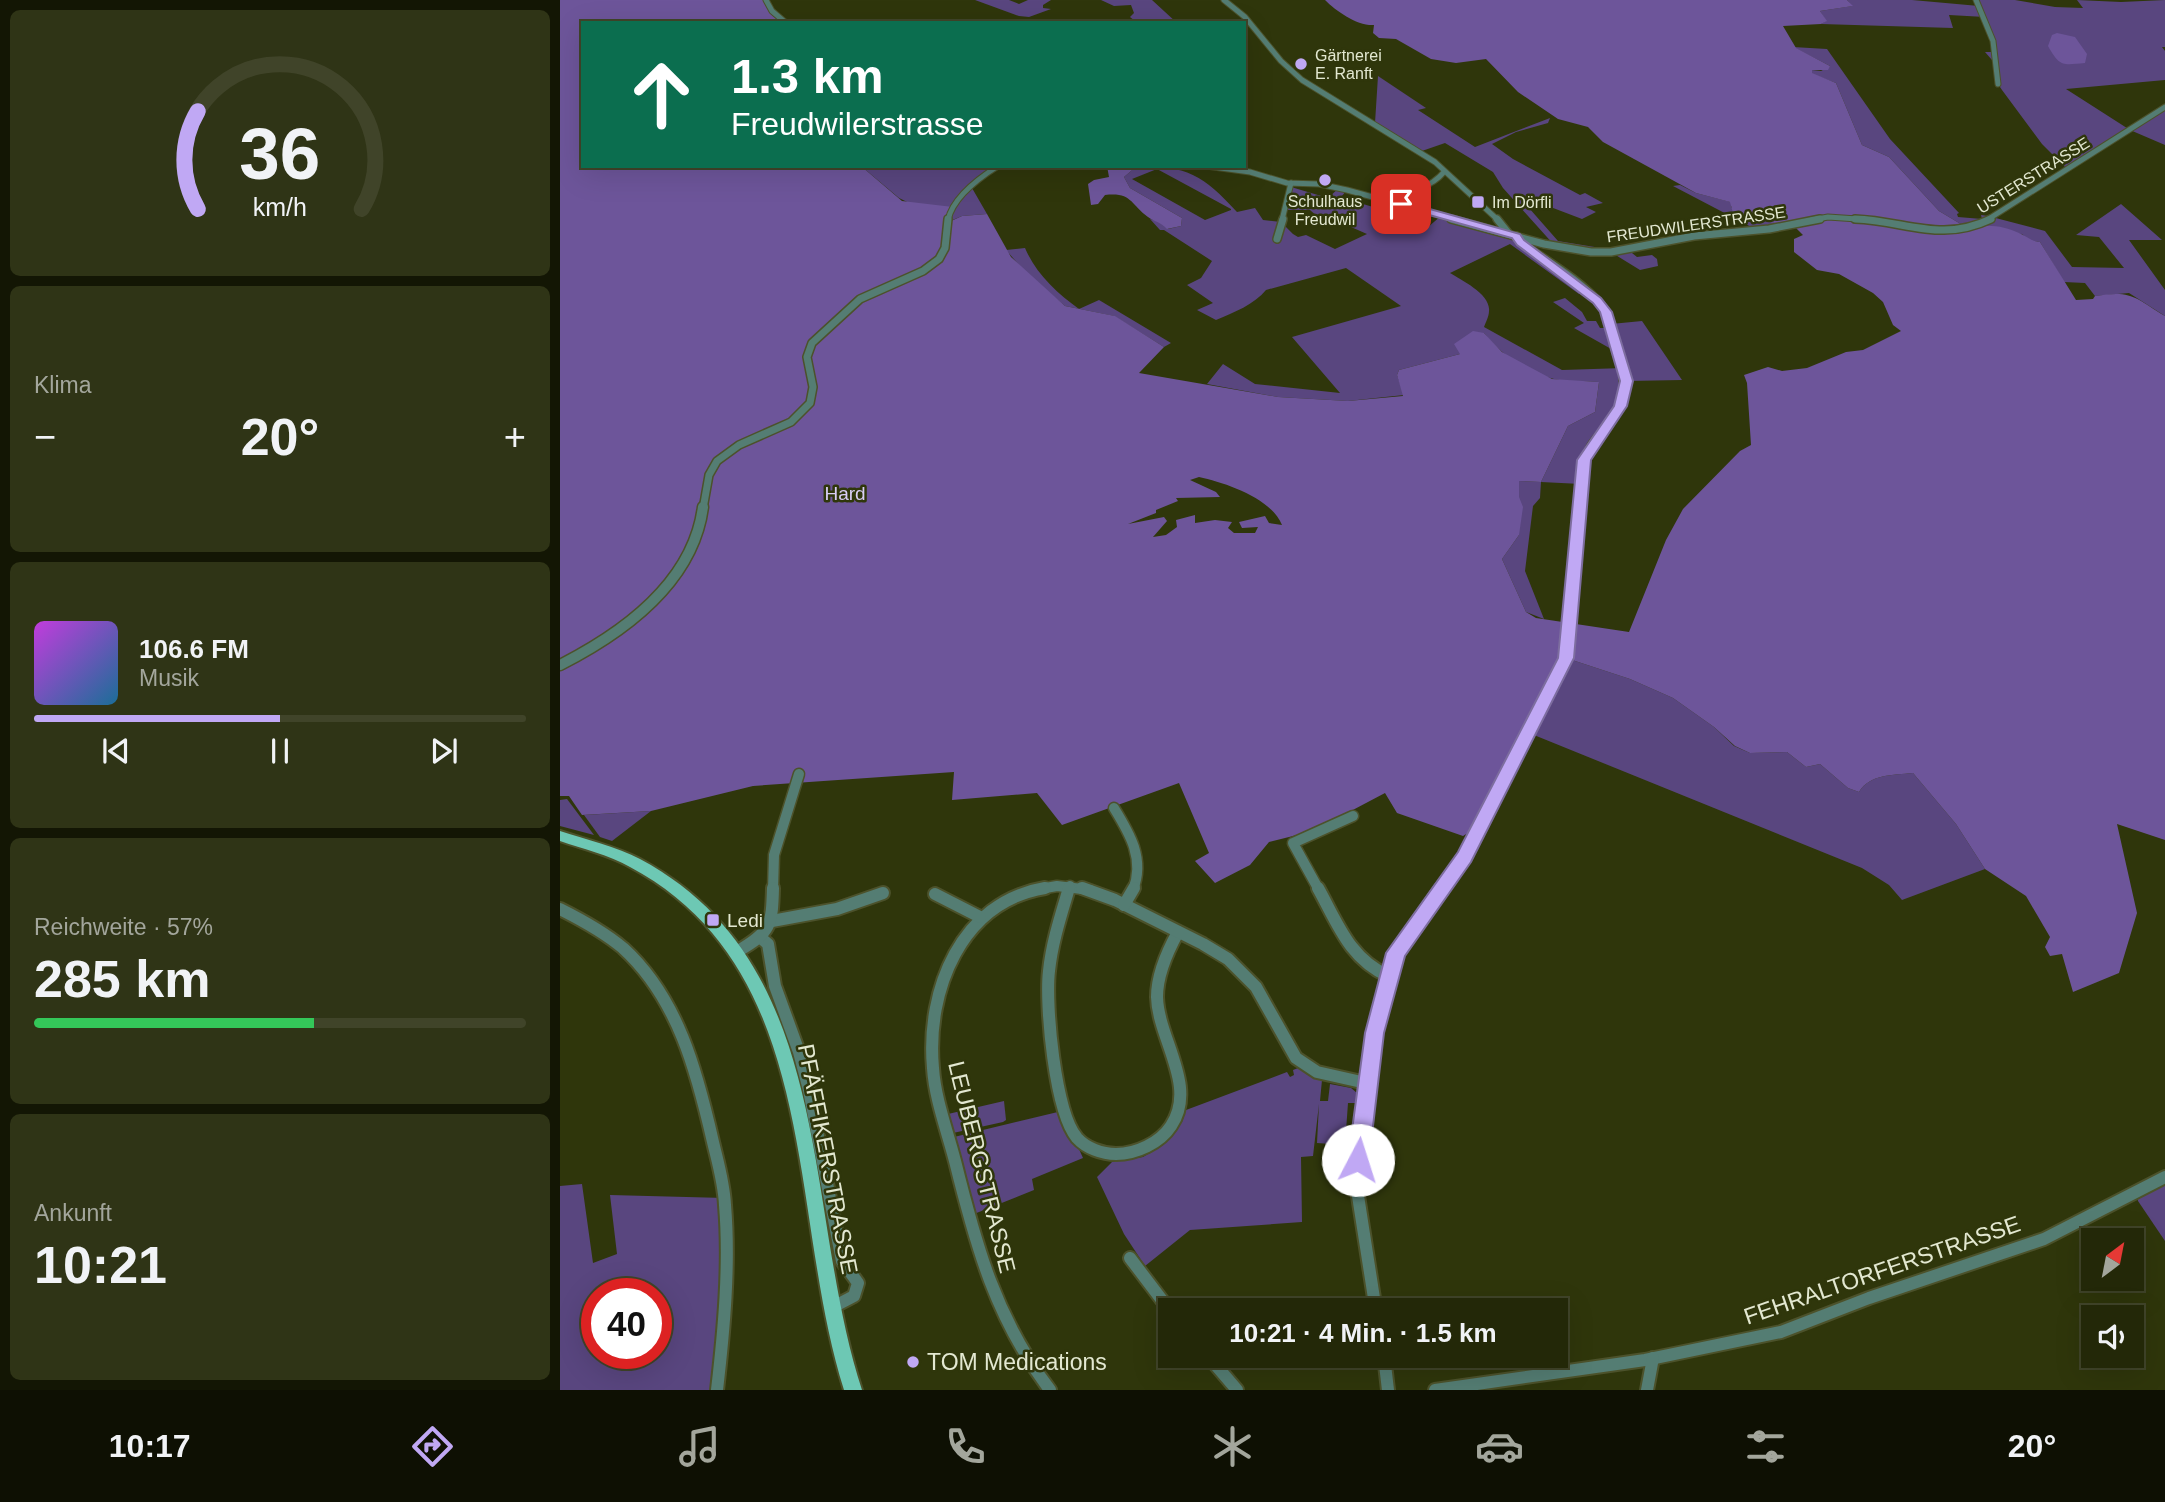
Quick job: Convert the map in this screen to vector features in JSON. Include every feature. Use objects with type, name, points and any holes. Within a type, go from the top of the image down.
[{"type":"main road","name":"PFÄFFIKERSTRASSE","points":[[560,836],[620,855],[667,880],[713,920],[737,951],[762,991],[780,1036],[804,1134],[839,1342],[853,1390]]},
{"type":"street","points":[[766,0],[772,11],[784,21]]},
{"type":"street","points":[[1224,0],[1244,17],[1281,61],[1302,80],[1426,156],[1490,210],[1520,242],[1564,273],[1602,306],[1624,368],[1626,390],[1616,413],[1584,460],[1566,658],[1464,857],[1406,935],[1388,976],[1366,1083],[1356,1183],[1374,1298]]},
{"type":"street","points":[[1976,0],[1992,32],[1999,68],[1998,84]]},
{"type":"street","name":"USTERSTRASSE","points":[[1864,219],[1934,232],[1960,231],[1979,225],[2165,107]]},
{"type":"street","points":[[560,665],[604,640],[664,588],[692,546],[702,517],[708,477],[714,464],[730,449],[783,426],[806,410],[814,393],[805,357],[811,345],[863,297],[936,262],[946,246],[948,218],[953,207],[995,168]]},
{"type":"street","name":"FREUDWILERSTRASSE","points":[[1242,169],[1291,183],[1319,184],[1380,198],[1574,250],[1611,252],[1694,236],[1778,228],[1816,219],[1864,219]]},
{"type":"street","points":[[1380,198],[1416,190],[1437,180],[1444,172]]},
{"type":"street","points":[[1437,180],[1453,180]]},
{"type":"street","points":[[1277,239],[1281,222],[1291,201],[1291,183]]},
{"type":"street","points":[[737,951],[761,938],[772,920],[774,855],[799,774]]},
{"type":"street","points":[[1114,808],[1132,837],[1138,857],[1137,878],[1124,905]]},
{"type":"street","points":[[1353,816],[1293,843],[1354,953],[1365,964],[1388,976]]},
{"type":"street","points":[[1070,886],[1051,955],[1047,1012],[1070,1124],[1077,1138],[1094,1149],[1115,1154],[1137,1150],[1158,1139],[1176,1117],[1180,1103],[1179,1085],[1157,998],[1163,961],[1178,932]]},
{"type":"street","name":"LEUBERGSTRASSE","points":[[1050,1390],[1014,1339],[990,1285],[969,1216],[932,1067],[933,1037],[942,987],[960,943],[980,917],[1024,892],[1046,887],[1070,886],[1092,890],[1219,953],[1244,973],[1261,995],[1289,1051],[1302,1064],[1327,1077],[1366,1083]]},
{"type":"street","points":[[772,920],[837,909],[883,893]]},
{"type":"street","points":[[935,894],[980,917]]},
{"type":"street","points":[[560,909],[602,932],[641,965],[672,1010],[689,1053],[709,1121],[726,1198],[724,1331],[717,1390]]},
{"type":"street","points":[[761,938],[768,944],[775,986],[799,1052],[809,1090],[842,1261],[858,1283],[858,1291],[852,1298],[833,1307]]},
{"type":"street","name":"FEHRALTORFERSTRASSE","points":[[1435,1390],[1653,1358],[1782,1332],[1869,1298],[2004,1255],[2063,1231],[2165,1177]]},
{"type":"street","points":[[1130,1258],[1160,1298]]},
{"type":"street","points":[[1647,1390],[1653,1358]]},
{"type":"street","points":[[1218,1368],[1237,1390]]},
{"type":"street","points":[[1385,1368],[1388,1390]]},
{"type":"shaded area","points":[[975,0],[1009,0],[1019,4],[1028,0],[1051,0],[1043,5],[1043,8],[1051,9],[1029,17],[1019,16]]},
{"type":"shaded area","points":[[1101,0],[1152,0],[1175,21],[1135,21],[1130,17],[1134,13],[1131,5],[1114,6]]},
{"type":"shaded area","points":[[1847,0],[1912,0],[1979,6],[1976,0],[2015,0],[2055,7],[2083,8],[2077,0],[2165,0],[2165,47],[2162,47],[2165,51],[2165,80],[2066,89],[2130,130],[2068,170],[2042,144],[1998,84],[1999,68],[1985,52],[1995,52],[1985,17],[1949,15],[1953,28],[1821,24],[1826,21],[1820,11],[1852,6]]},
{"type":"shaded area","points":[[1793,47],[1827,49],[1890,139],[1959,213],[1958,217],[1982,219],[1981,215],[1988,216],[2045,231],[2072,267],[2124,268],[2099,237],[2076,235],[2121,204],[2162,240],[2129,240],[2165,290],[2165,316],[2129,293],[2095,296],[2085,283],[2064,282],[2040,242],[2030,241],[2022,234],[1969,229],[1939,211],[1889,157],[1862,145],[1836,83],[1812,74],[1812,70],[1821,71],[1830,66]]},
{"type":"shaded area","points":[[1378,76],[1426,108],[1418,110],[1475,147],[1550,118],[1548,123],[1516,132],[1492,144],[1513,159],[1580,195],[1585,193],[1603,203],[1586,207],[1596,212],[1582,219],[1540,203],[1529,208],[1558,241],[1619,251],[1627,249],[1637,257],[1652,255],[1657,259],[1658,266],[1640,270],[1614,254],[1555,246],[1503,188],[1493,172],[1445,143],[1419,152],[1375,123]]},
{"type":"shaded area","points":[[2165,107],[2165,145],[2130,130]]},
{"type":"shaded area","points":[[863,168],[994,168],[972,188],[987,214],[962,216],[948,222],[899,198]]},
{"type":"shaded area","points":[[1135,168],[1169,168],[1182,171],[1204,181],[1237,212],[1255,208],[1263,220],[1281,222],[1298,237],[1306,235],[1335,249],[1367,234],[1335,220],[1319,218],[1310,210],[1288,210],[1291,187],[1328,198],[1339,188],[1347,190],[1341,197],[1354,201],[1352,205],[1373,207],[1381,214],[1427,228],[1442,215],[1507,234],[1587,291],[1579,294],[1510,244],[1450,273],[1474,288],[1485,299],[1489,311],[1484,327],[1562,370],[1624,368],[1620,354],[1574,328],[1584,323],[1553,302],[1565,298],[1582,312],[1587,321],[1596,321],[1600,328],[1611,328],[1611,324],[1642,321],[1682,380],[1627,381],[1624,397],[1590,447],[1581,484],[1541,482],[1568,426],[1595,412],[1599,382],[1559,380],[1535,373],[1506,355],[1484,333],[1460,354],[1399,370],[1397,375],[1404,395],[1348,401],[1278,397],[1207,384],[1223,364],[1255,384],[1340,393],[1292,337],[1401,306],[1346,268],[1266,290],[1250,304],[1216,320],[1197,310],[1213,303],[1187,285],[1201,278],[1212,261],[1160,230],[1150,219],[1160,221],[1168,229],[1181,226],[1182,218],[1130,188],[1124,177]],"holes":[[[1157,169],[1231,210],[1205,220],[1132,179]]]},
{"type":"shaded area","points":[[1680,185],[1696,193],[1731,202],[1731,207],[1745,218],[1766,219],[1784,227],[1757,230],[1673,186]]},
{"type":"shaded area","points":[[1025,248],[1048,282],[1079,309],[1065,306],[1027,274],[1006,250]]},
{"type":"shaded area","points":[[1099,300],[1171,343],[1164,347],[1114,316],[1079,309]]},
{"type":"shaded area","points":[[1519,481],[1541,482],[1540,498],[1533,506],[1525,571],[1544,619],[1526,612],[1502,559],[1519,535]]},
{"type":"shaded area","points":[[1566,658],[1630,679],[1673,698],[1714,727],[1734,746],[1750,753],[1787,752],[1806,767],[1820,764],[1848,788],[1859,792],[1876,779],[1913,773],[1956,824],[1985,869],[1902,900],[1889,885],[1862,868],[1529,733]]},
{"type":"shaded area","points":[[567,799],[594,835],[560,826],[560,800]]},
{"type":"shaded area","points":[[651,811],[612,841],[600,837],[584,815]]},
{"type":"shaded area","points":[[1298,1068],[1322,1080],[1320,1101],[1328,1101],[1330,1084],[1351,1088],[1357,1093],[1356,1103],[1348,1103],[1345,1145],[1317,1143],[1319,1104],[1313,1156],[1301,1157],[1302,1222],[1190,1230],[1145,1266],[1124,1234],[1097,1177],[1112,1162],[1143,1157],[1163,1145],[1182,1122],[1186,1110],[1287,1072],[1290,1077],[1294,1075],[1293,1070]]},
{"type":"shaded area","points":[[1004,1101],[1006,1120],[1003,1122],[953,1133],[948,1114]]},
{"type":"shaded area","points":[[1062,1111],[1083,1158],[1032,1179],[1034,1190],[974,1214],[954,1137]]},
{"type":"shaded area","points":[[2165,1182],[2165,1241],[2137,1196]]},
{"type":"shaded area","points":[[582,1184],[593,1263],[617,1254],[610,1195],[725,1198],[717,1390],[560,1390],[560,1186]]},
{"type":"green space","name":"Hard","points":[[560,0],[766,0],[769,8],[784,21],[581,21],[581,168],[863,168],[902,201],[953,207],[949,222],[962,216],[987,214],[1011,257],[1065,306],[1115,316],[1164,347],[1139,373],[1278,397],[1348,401],[1403,396],[1397,375],[1399,370],[1460,354],[1454,344],[1473,331],[1484,333],[1502,352],[1552,379],[1599,382],[1595,412],[1568,426],[1541,482],[1519,481],[1519,497],[1523,507],[1519,535],[1502,559],[1526,612],[1536,618],[1629,632],[1666,540],[1683,509],[1740,451],[1751,445],[1747,383],[1744,375],[1768,367],[1782,371],[1807,368],[1846,352],[1863,350],[1901,331],[1893,325],[1883,302],[1873,293],[1839,274],[1817,270],[1794,252],[1794,239],[1803,235],[1793,225],[1733,213],[1730,202],[1696,193],[1603,142],[1588,127],[1558,119],[1518,92],[1486,59],[1456,63],[1431,59],[1396,39],[1379,38],[1373,33],[1374,25],[1354,20],[1325,0],[1847,0],[1853,6],[1820,11],[1827,21],[1821,24],[1783,26],[1796,48],[1830,66],[1828,70],[1812,70],[1812,73],[1836,83],[1862,145],[1889,157],[1939,211],[1969,229],[1981,226],[2001,227],[2040,242],[2076,300],[2093,299],[2095,296],[2107,294],[2125,295],[2165,316],[2165,840],[2117,824],[2137,913],[2119,973],[2073,992],[2062,954],[2050,956],[2045,947],[2050,937],[2026,896],[1985,869],[1956,824],[1913,773],[1876,779],[1859,792],[1848,788],[1820,764],[1806,767],[1787,752],[1750,753],[1735,746],[1714,727],[1673,698],[1630,679],[1566,658],[1481,825],[1463,836],[1397,813],[1385,793],[1313,831],[1269,842],[1250,865],[1215,883],[1195,861],[1209,853],[1179,783],[1062,825],[1037,793],[952,800],[954,772],[753,786],[651,811],[582,815],[569,796],[560,796]],"holes":[[[1199,477],[1234,488],[1268,507],[1282,525],[1269,523],[1265,516],[1239,522],[1242,528],[1258,527],[1255,533],[1234,533],[1228,528],[1232,522],[1215,520],[1195,523],[1195,515],[1176,520],[1177,527],[1166,535],[1153,537],[1167,521],[1164,517],[1128,524],[1156,513],[1156,510],[1178,501],[1176,498],[1220,497],[1216,492],[1190,480]]]},
{"type":"green space","points":[[2057,33],[2075,37],[2087,54],[2085,63],[2066,64],[2056,58],[2048,46],[2052,35]]},
{"type":"green space","points":[[1107,168],[1135,168],[1124,177],[1130,188],[1182,218],[1181,226],[1167,229],[1121,195],[1105,195],[1098,204],[1091,205],[1088,184],[1109,177]]},
{"type":"place","name":"Gärtnerei E. Ranft","points":[[1301,64]]},
{"type":"place","name":"Schulhaus Freudwil","points":[[1325,180]]},
{"type":"place","name":"Im Dörfli","points":[[1478,202]]},
{"type":"place","name":"Ledi","points":[[713,920]]},
{"type":"place","name":"TOM Medications","points":[[913,1362]]},
{"type":"route","points":[[1358,1160],[1374,1033],[1392,962],[1406,935],[1464,857],[1566,658],[1584,460],[1590,447],[1621,406],[1626,390],[1624,368],[1611,324],[1597,300],[1520,242],[1516,236],[1401,204]]}]
